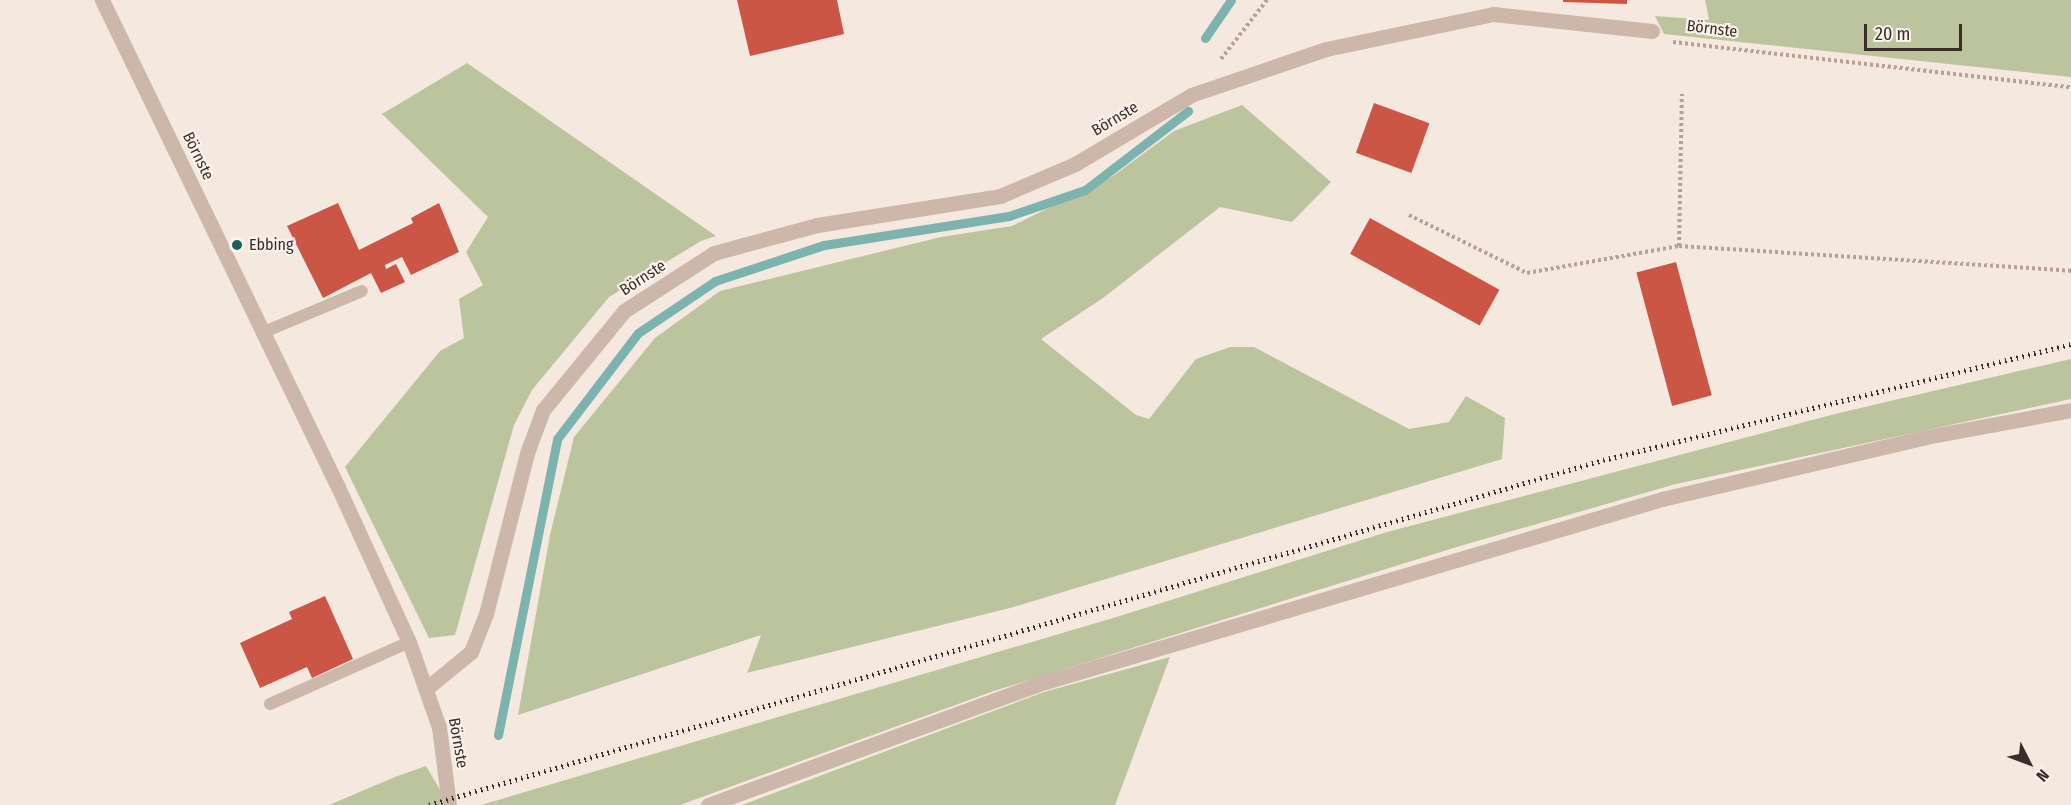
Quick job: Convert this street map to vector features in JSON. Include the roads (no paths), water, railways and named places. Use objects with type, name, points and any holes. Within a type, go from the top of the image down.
[{"type":"street","name":"Börnste","points":[[102,0],[264,332],[408,642],[427,688],[439,727],[449,805]]},
{"type":"street","name":"Börnste","points":[[427,688],[471,652],[486,614],[527,453],[543,410],[624,311],[714,254],[817,225],[1000,196],[1075,164],[1191,94],[1326,49],[1493,14],[1652,31]]},
{"type":"street","points":[[708,805],[1045,682],[1662,499],[1926,437],[2071,410]]},
{"type":"lane","points":[[264,332],[362,291]]},
{"type":"lane","points":[[270,704],[408,642]]},
{"type":"waterway","points":[[1205,38],[1231,0]]},
{"type":"waterway","points":[[498,735],[557,439],[638,333],[715,281],[824,245],[1009,216],[1085,190],[1188,111]]},
{"type":"railway","points":[[429,805],[1603,460],[2071,344]]},
{"type":"place","name":"Ebbing","points":[[237,245]]}]
